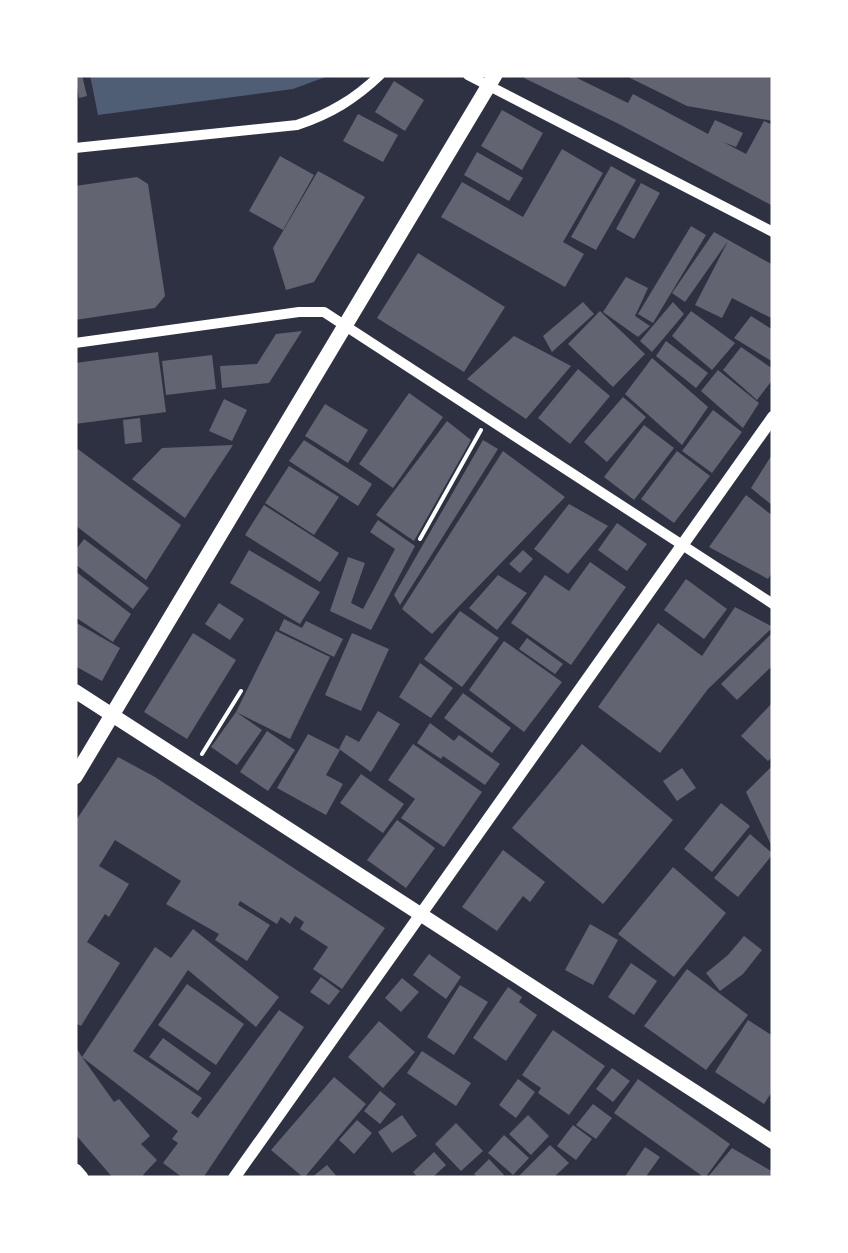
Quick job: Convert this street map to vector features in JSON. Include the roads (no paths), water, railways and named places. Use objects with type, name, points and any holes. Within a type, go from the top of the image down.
[{"type":"main road","points":[[75,777],[492,80]]},
{"type":"main road","points":[[75,690],[773,1142]]},
{"type":"main road","points":[[75,1171],[81,1178]]},
{"type":"street","points":[[75,148],[297,125],[326,115],[358,96],[380,75]]},
{"type":"street","points":[[468,75],[492,80],[773,232]]},
{"type":"street","points":[[75,343],[299,312],[324,312],[773,604]]},
{"type":"street","points":[[234,1178],[773,417]]},
{"type":"water","points":[[90,75],[331,75],[293,89],[98,115]]}]
